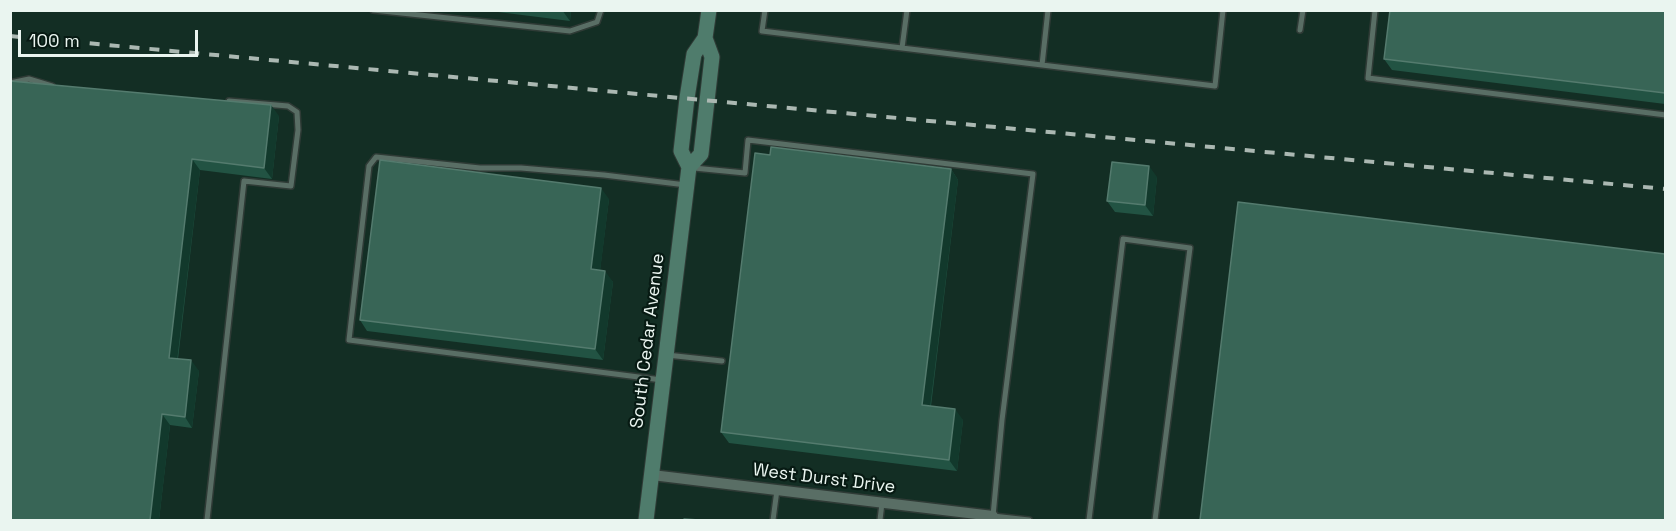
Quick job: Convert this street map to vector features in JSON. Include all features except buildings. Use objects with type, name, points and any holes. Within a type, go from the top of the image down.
[{"type":"main road","name":"South Cedar Avenue","points":[[646,520],[689,167],[701,154],[712,57],[705,38],[709,10]]},
{"type":"street","name":"West Durst Drive","points":[[651,475],[993,516]]},
{"type":"lane","points":[[373,10],[570,32],[597,22],[601,10]]},
{"type":"lane","points":[[765,10],[762,31],[1215,86],[1223,10]]},
{"type":"lane","points":[[902,48],[907,10]]},
{"type":"lane","points":[[1042,65],[1048,10]]},
{"type":"lane","points":[[1300,30],[1303,10]]},
{"type":"lane","points":[[1375,10],[1368,78],[1665,115]]},
{"type":"lane","points":[[10,83],[29,79],[50,86],[62,87]]},
{"type":"lane","points":[[207,520],[244,182],[291,186],[298,130],[297,112],[288,106],[227,101]]},
{"type":"lane","points":[[689,167],[745,173],[748,141],[1033,174],[1002,420],[993,516],[1029,520]]},
{"type":"lane","points":[[663,380],[349,340],[369,166],[376,157],[480,168],[521,168],[604,175],[687,185]]},
{"type":"lane","points":[[1089,520],[1123,239],[1190,248],[1155,520]]},
{"type":"lane","points":[[666,355],[722,361]]},
{"type":"lane","points":[[772,520],[777,490]]},
{"type":"lane","points":[[880,520],[882,503]]},
{"type":"shaded area","points":[[11,11],[1665,11],[1665,520],[11,520]]},
{"type":"railway","points":[[10,36],[1666,189]]}]
